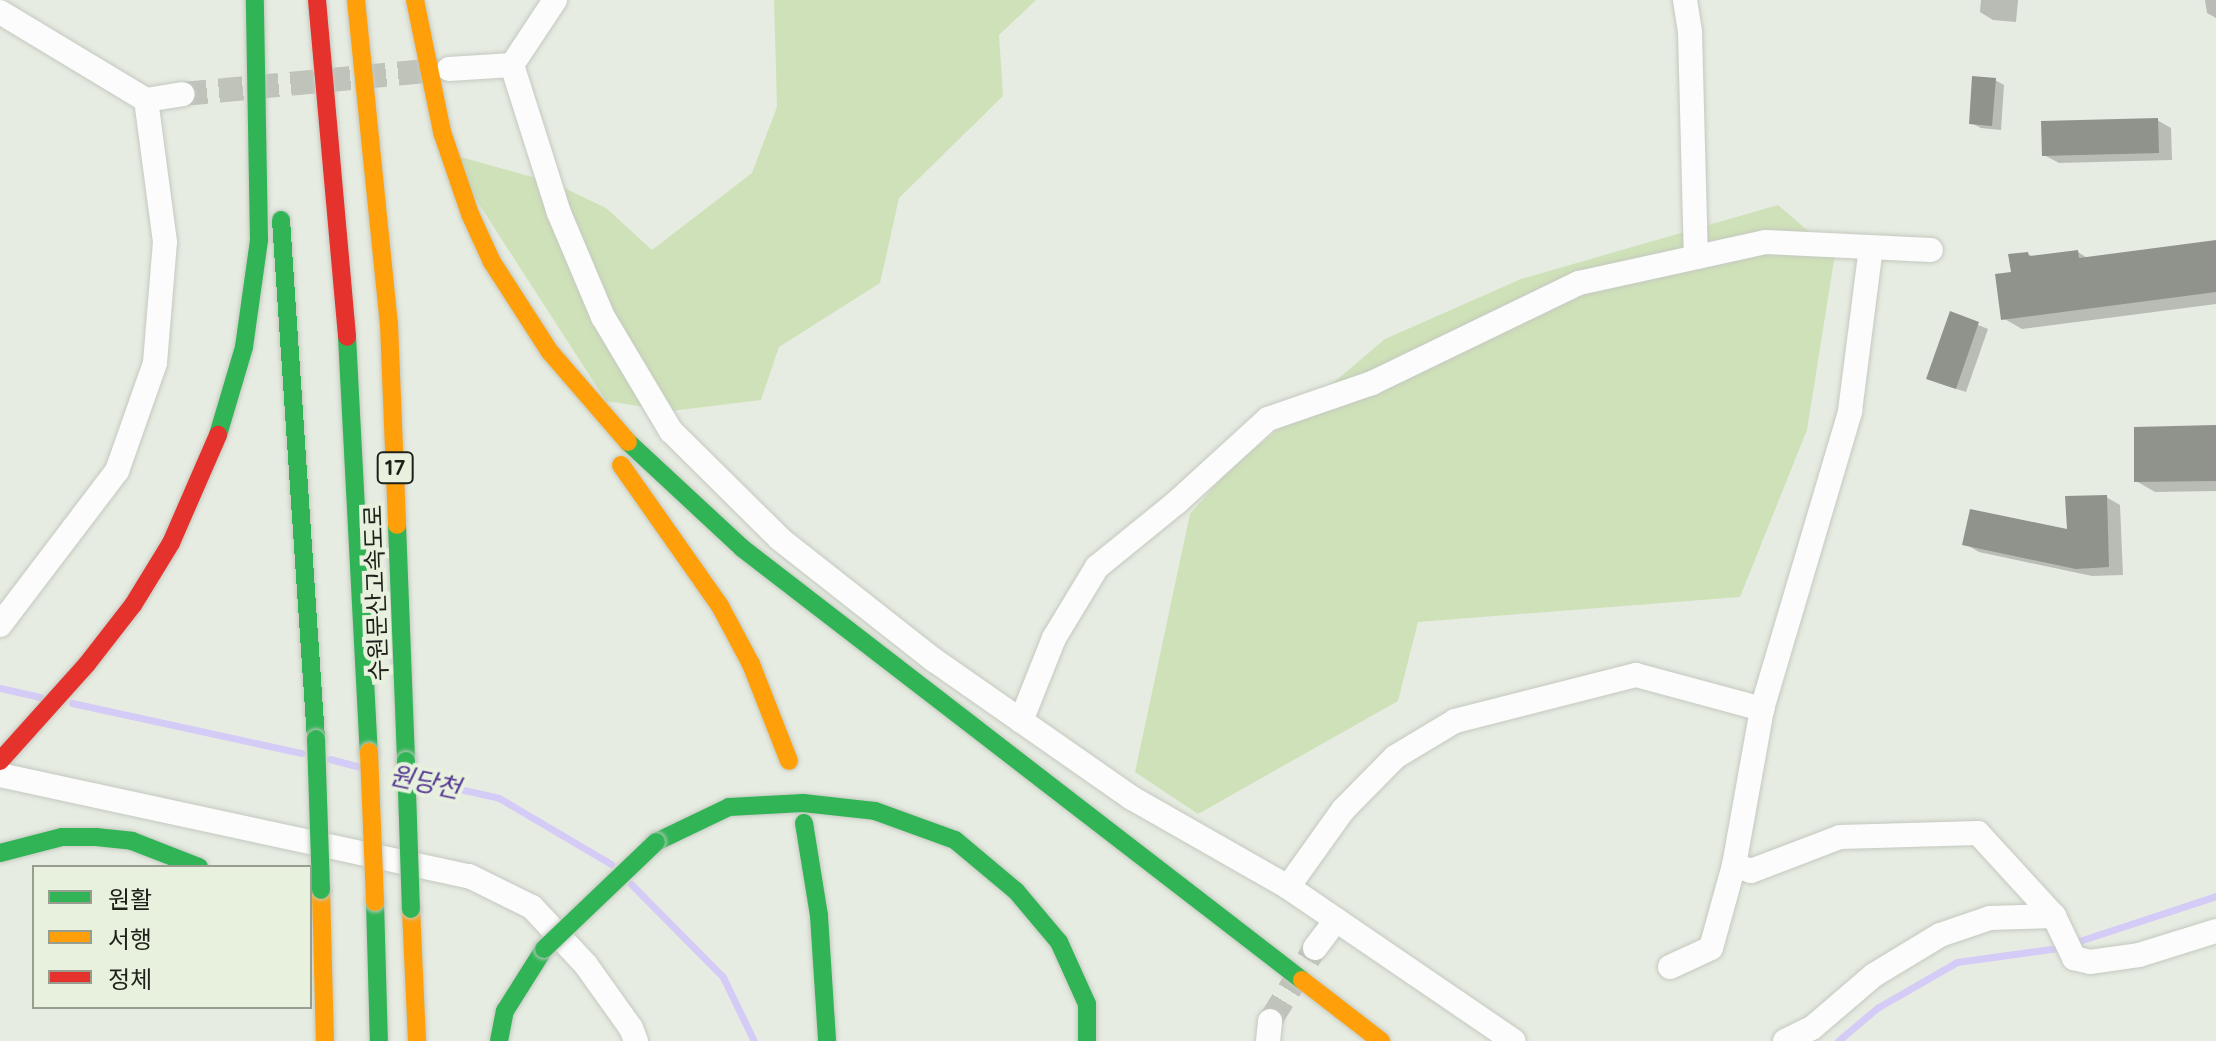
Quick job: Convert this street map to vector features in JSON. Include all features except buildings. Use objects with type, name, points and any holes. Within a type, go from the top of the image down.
[{"type":"highway","points":[[0,761],[87,664],[133,605],[171,543],[226,416],[244,347],[259,240],[255,0]]},
{"type":"highway","points":[[261,0],[277,166]]},
{"type":"highway","name":"수원문산고속도로","points":[[317,0],[345,300],[369,752],[379,1041]]},
{"type":"highway","name":"수원문산고속도로","points":[[356,0],[389,324],[417,1041]]},
{"type":"highway","points":[[415,0],[442,132],[470,214],[506,297],[533,345],[688,556],[720,606],[751,664],[789,761]]},
{"type":"highway","points":[[279,196],[316,739],[325,1041]]},
{"type":"highway","points":[[492,262],[550,352],[592,403],[666,480],[742,548],[1381,1041]]},
{"type":"highway","points":[[499,1041],[505,1011],[544,949],[656,842],[729,807],[803,803],[875,811],[955,840],[1016,891],[1059,942],[1087,1004],[1087,1041]]},
{"type":"highway","points":[[804,823],[819,916],[827,1041]]},
{"type":"highway","points":[[0,853],[62,837],[96,837],[132,841],[194,865]]},
{"type":"highway","points":[[306,1009],[312,1041]]},
{"type":"street","points":[[512,65],[555,0]]},
{"type":"street","points":[[1685,0],[1690,32],[1696,257]]},
{"type":"street","points":[[0,12],[146,100],[183,94]]},
{"type":"street","points":[[449,69],[512,65]]},
{"type":"street","points":[[512,65],[559,213],[603,317],[671,431],[780,539],[934,660],[1132,798],[1288,887],[1514,1041]]},
{"type":"street","points":[[0,625],[117,471],[155,363],[165,242],[146,100]]},
{"type":"street","points":[[1021,721],[1054,638],[1097,567],[1177,502],[1268,419],[1372,383],[1579,283],[1766,242],[1931,250]]},
{"type":"street","points":[[1670,967],[1711,948],[1734,865],[1762,709],[1850,411],[1871,247]]},
{"type":"street","points":[[1288,887],[1343,810],[1395,757],[1455,721],[1636,675],[1762,709]]},
{"type":"street","points":[[0,775],[469,876],[532,907],[586,965],[631,1028],[636,1041]]},
{"type":"street","points":[[1734,865],[1751,871],[1840,837],[1978,833],[2057,922],[2074,958],[2090,962],[2139,955],[2216,931]]},
{"type":"street","points":[[1785,1041],[1812,1028],[1874,975],[1940,935],[1990,918],[2057,922]]},
{"type":"street","points":[[1315,948],[1336,920]]},
{"type":"green space","points":[[774,0],[1036,0],[999,35],[1003,96],[899,198],[880,283],[779,347],[761,400],[671,411],[606,401],[446,153],[554,183],[606,208],[652,250],[752,173],[777,107]]},
{"type":"green space","points":[[1778,205],[1835,254],[1807,430],[1740,597],[1418,622],[1398,701],[1198,814],[1135,772],[1190,514],[1225,474],[1385,339],[1521,279]]},
{"type":"waterway","name":"원당천","points":[[0,688],[40,697]]},
{"type":"waterway","name":"원당천","points":[[72,703],[302,753]]},
{"type":"waterway","name":"원당천","points":[[330,759],[357,766]]},
{"type":"waterway","name":"원당천","points":[[420,780],[499,798],[611,864]]},
{"type":"waterway","name":"원당천","points":[[631,884],[723,977],[754,1041]]},
{"type":"waterway","points":[[1838,1041],[1877,1008],[1957,962],[2058,948],[2216,896]]},
{"type":"tunnel","points":[[183,94],[439,70]]},
{"type":"tunnel","points":[[1270,1021],[1315,948]]},
{"type":"traffic: fast","points":[[218,435],[244,347],[259,240],[255,0]]},
{"type":"traffic: fast","points":[[281,220],[316,739]]},
{"type":"traffic: fast","points":[[347,337],[369,752]]},
{"type":"traffic: fast","points":[[628,442],[742,548],[1302,980]]},
{"type":"traffic: fast","points":[[397,525],[406,761]]},
{"type":"traffic: fast","points":[[316,739],[321,890]]},
{"type":"traffic: fast","points":[[406,761],[411,909]]},
{"type":"traffic: fast","points":[[656,842],[729,807],[803,803],[875,811],[955,840],[1016,891],[1059,942],[1087,1004],[1087,1041]]},
{"type":"traffic: fast","points":[[804,823],[819,916],[827,1041]]},
{"type":"traffic: fast","points":[[0,853],[62,837],[96,837],[132,841],[194,865]]},
{"type":"traffic: fast","points":[[544,949],[656,842]]},
{"type":"traffic: fast","points":[[375,902],[379,1041]]},
{"type":"traffic: fast","points":[[499,1041],[505,1011],[544,949]]},
{"type":"traffic: slow","points":[[356,0],[389,324],[397,525]]},
{"type":"traffic: slow","points":[[415,0],[442,132],[470,214],[492,262],[550,352],[628,442]]},
{"type":"traffic: slow","points":[[621,465],[720,606],[751,664],[789,761]]},
{"type":"traffic: slow","points":[[369,752],[375,902]]},
{"type":"traffic: slow","points":[[321,890],[325,1041]]},
{"type":"traffic: slow","points":[[411,909],[417,1041]]},
{"type":"traffic: slow","points":[[1302,980],[1381,1041]]},
{"type":"traffic: jam","points":[[317,0],[347,337]]},
{"type":"traffic: jam","points":[[0,761],[87,664],[133,605],[171,543],[218,435]]}]
